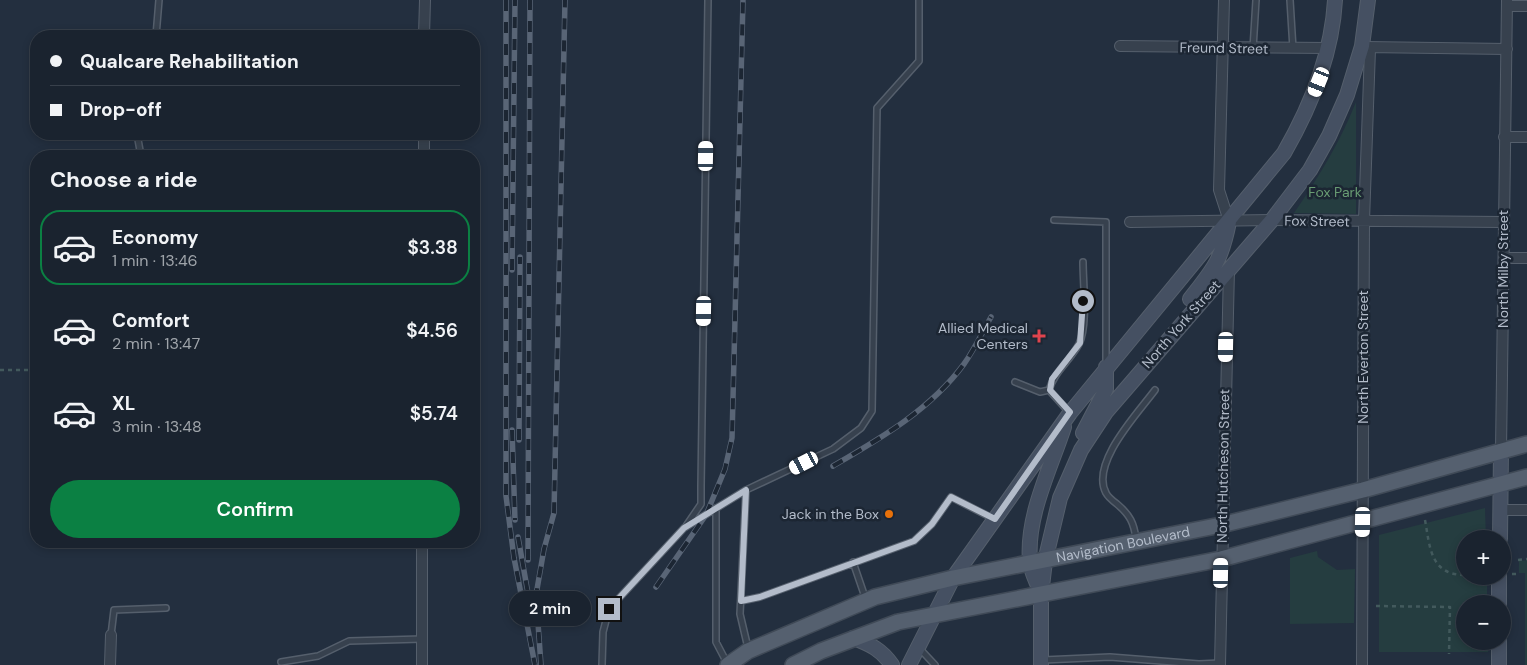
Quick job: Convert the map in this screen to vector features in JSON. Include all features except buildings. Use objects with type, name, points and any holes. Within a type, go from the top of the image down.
[{"type":"main road","points":[[909,665],[936,615],[953,578],[1070,412],[1284,153],[1304,118],[1319,82],[1328,48],[1335,0]]},
{"type":"main road","name":"North York Street","points":[[1041,662],[1041,595],[1038,563],[1060,498],[1081,450],[1106,412],[1272,220],[1310,170],[1329,136],[1366,47],[1368,0]]},
{"type":"main road","points":[[1159,349],[1187,303],[1216,266],[1223,250],[1229,221]]},
{"type":"main road","points":[[1072,470],[1084,430],[1106,389],[1106,367]]},
{"type":"main road","points":[[1038,563],[1031,543],[1037,506],[1070,412]]},
{"type":"main road","name":"Navigation Boulevard","points":[[728,665],[752,658],[866,601],[953,578],[1038,563],[1221,525],[1363,490],[1527,444]]},
{"type":"main road","name":"North Milby Street","points":[[1500,530],[1501,451]]},
{"type":"main road","points":[[799,664],[853,638],[898,622],[1221,559],[1527,477]]},
{"type":"main road","points":[[853,638],[875,647],[885,655],[892,665]]},
{"type":"main road","points":[[1499,650],[1499,665]]},
{"type":"street","points":[[424,30],[425,0]]},
{"type":"street","points":[[1224,0],[1219,190],[1229,221]]},
{"type":"street","points":[[1507,3],[1527,6]]},
{"type":"street","name":"North Milby Street","points":[[1501,451],[1507,3]]},
{"type":"street","name":"Freund Street","points":[[1120,46],[1253,49],[1328,48]]},
{"type":"street","points":[[1366,47],[1507,49]]},
{"type":"street","name":"North Everton Street","points":[[1362,665],[1366,47]]},
{"type":"street","points":[[1504,137],[1527,137]]},
{"type":"street","name":"Fox Street","points":[[1130,222],[1272,220],[1503,222]]},
{"type":"street","points":[[1504,258],[1527,258]]},
{"type":"street","name":"North Hutcheson Street","points":[[1220,664],[1221,525],[1229,268]]},
{"type":"street","points":[[1500,510],[1527,510]]},
{"type":"street","points":[[422,548],[422,665]]},
{"type":"street","points":[[110,635],[110,665]]},
{"type":"lane","points":[[156,30],[159,0]]},
{"type":"lane","points":[[602,665],[603,632],[609,609],[684,528],[700,504],[702,486],[708,0]]},
{"type":"lane","points":[[684,528],[746,490],[776,478],[833,449],[861,428],[872,411],[877,108],[919,61],[919,0]]},
{"type":"lane","points":[[1253,49],[1256,0]]},
{"type":"lane","points":[[1290,0],[1292,49]]},
{"type":"lane","points":[[1054,220],[1106,222],[1106,367]]},
{"type":"lane","points":[[1050,390],[1052,379],[1080,343],[1083,320],[1083,262]]},
{"type":"lane","points":[[1015,382],[1040,392],[1050,390]]},
{"type":"lane","points":[[1050,390],[1070,412]]},
{"type":"lane","points":[[1137,542],[1134,522],[1127,512],[1106,494],[1102,481],[1107,456],[1155,390]]},
{"type":"lane","points":[[746,490],[740,614],[752,658]]},
{"type":"lane","points":[[741,601],[760,597],[914,541],[932,524],[951,497],[995,519]]},
{"type":"lane","points":[[716,508],[716,642],[728,665]]},
{"type":"lane","points":[[853,562],[866,601]]},
{"type":"lane","points":[[110,635],[114,610],[166,608]]},
{"type":"lane","points":[[281,662],[318,656],[349,641],[422,639]]},
{"type":"lane","points":[[918,647],[935,665]]},
{"type":"lane","points":[[1041,662],[1061,659],[1110,657],[1220,664]]},
{"type":"path","points":[[0,370],[30,370]]},
{"type":"path","points":[[1425,520],[1431,552],[1438,566],[1456,573]]},
{"type":"path","points":[[1518,560],[1527,559]]},
{"type":"path","points":[[1376,606],[1450,607],[1449,654]]},
{"type":"green space","name":"Fox Park","points":[[1356,102],[1356,214],[1294,213],[1328,159]]},
{"type":"green space","points":[[1485,508],[1486,530],[1456,530],[1456,585],[1487,585],[1487,595],[1456,595],[1456,650],[1488,650],[1488,652],[1379,652],[1379,535]]},
{"type":"green space","points":[[1317,551],[1318,557],[1337,570],[1355,569],[1354,623],[1290,624],[1290,558]]},
{"type":"green space","points":[[1527,560],[1527,665],[1525,665],[1525,573],[1519,573],[1519,561]]},
{"type":"railway","points":[[506,0],[506,496],[514,558],[535,665]]},
{"type":"railway","points":[[512,270],[515,0]]},
{"type":"railway","points":[[528,560],[530,0]]},
{"type":"railway","points":[[541,665],[536,595],[544,549],[554,513],[565,0]]},
{"type":"railway","points":[[656,587],[706,515],[725,469],[732,438],[743,0]]},
{"type":"railway","points":[[519,440],[520,257]]},
{"type":"railway","points":[[833,466],[887,434],[936,395],[964,364],[991,317]]},
{"type":"railway","points":[[512,430],[515,520]]},
{"type":"railway","points":[[518,537],[529,599]]},
{"type":"place","name":"Allied Medical Centers","points":[[1039,336]]},
{"type":"place","name":"Jack in the Box","points":[[889,514]]},
{"type":"route","points":[[609,609],[684,528],[746,490],[741,601],[760,597],[914,541],[932,524],[951,497],[995,519],[1070,412],[1059,403],[1050,390],[1052,379],[1070,359],[1080,343],[1083,301]]}]
